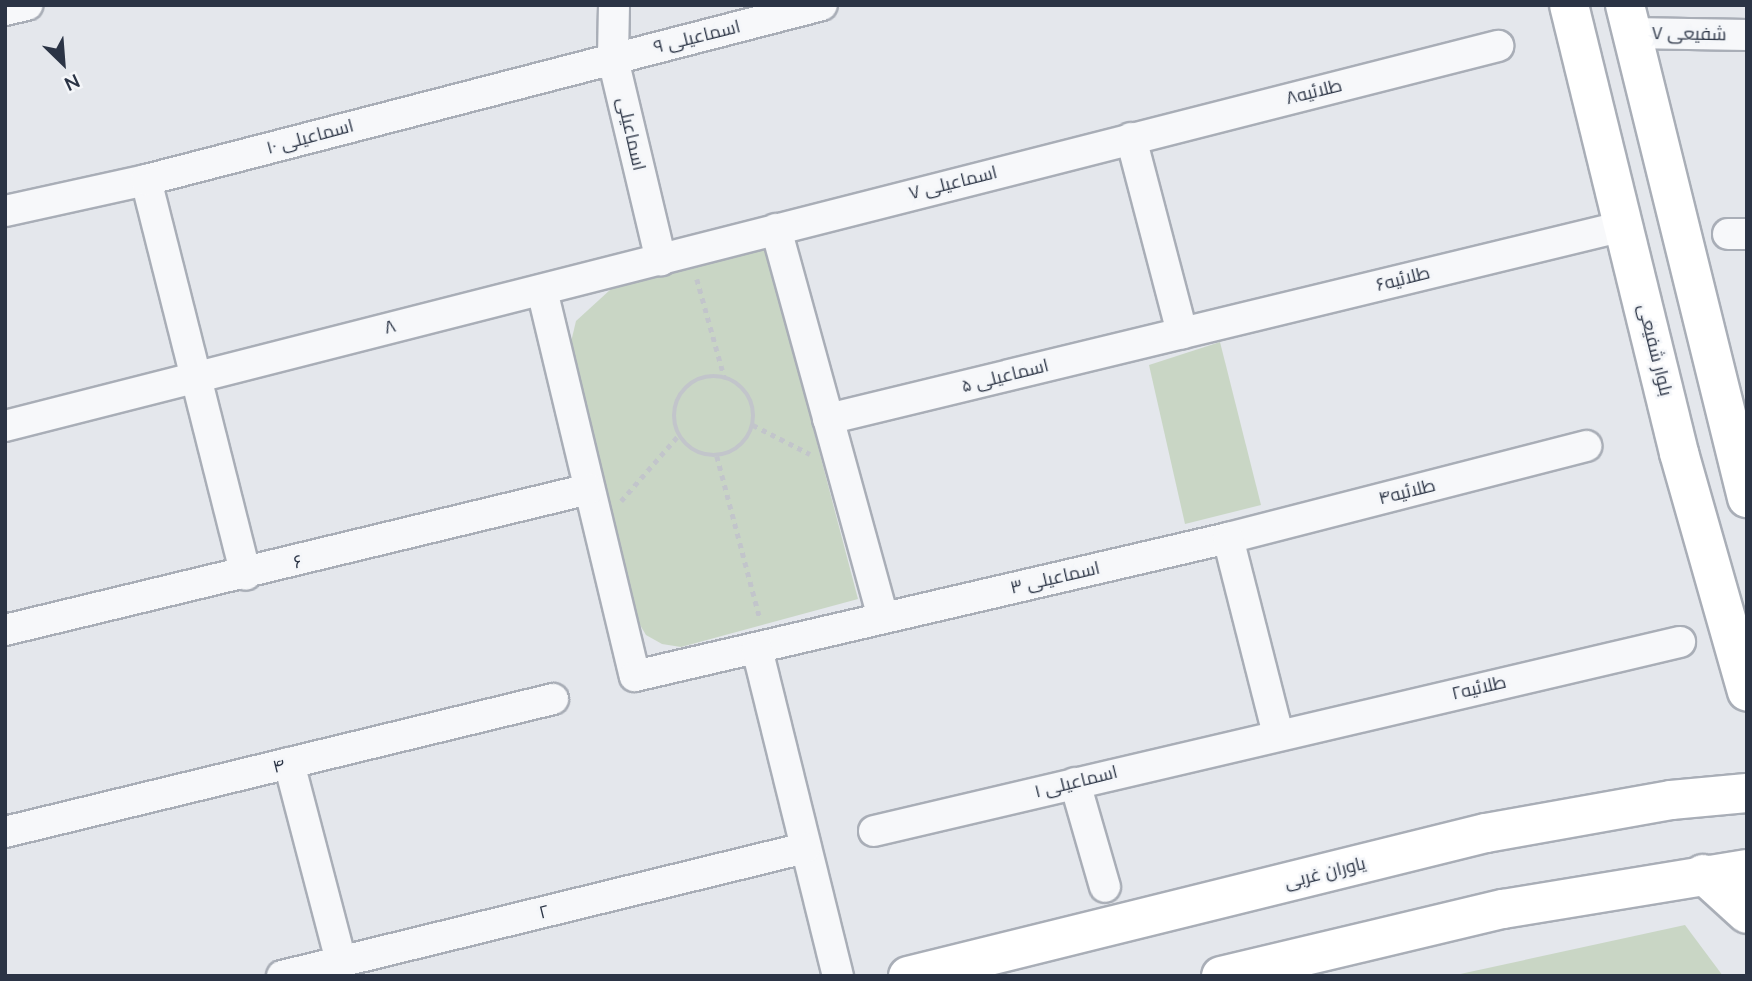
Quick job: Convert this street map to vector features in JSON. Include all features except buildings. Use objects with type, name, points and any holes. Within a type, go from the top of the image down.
[{"type":"main road","name":"بلوار شفیعی","points":[[1569,5],[1679,453],[1747,692]]},
{"type":"main road","points":[[1628,19],[1739,439],[1747,498]]},
{"type":"main road","name":"یاوران غربی","points":[[908,976],[1012,963],[1486,834],[1671,800],[1747,793]]},
{"type":"main road","points":[[1221,976],[1293,967],[1503,909],[1703,874],[1747,869]]},
{"type":"main road","points":[[1703,874],[1747,914]]},
{"type":"street","points":[[5,10],[27,5]]},
{"type":"street","name":"اسماعیلی","points":[[614,5],[613,59],[661,260]]},
{"type":"street","name":"اسماعیلی ۹","points":[[613,59],[822,5]]},
{"type":"street","name":"شفیعی ۷","points":[[1628,19],[1747,35]]},
{"type":"street","name":"طلائیه۸","points":[[1131,138],[1498,46]]},
{"type":"street","name":"اسماعیلی ۱۰","points":[[5,211],[146,180],[613,59]]},
{"type":"street","points":[[1131,138],[1182,333]]},
{"type":"street","name":"اسماعیلی ۷","points":[[776,229],[1131,138]]},
{"type":"street","points":[[146,180],[246,575]]},
{"type":"street","name":"طلائیه۶","points":[[1182,333],[1624,226]]},
{"type":"street","points":[[776,229],[883,618]]},
{"type":"street","name":"۸","points":[[5,426],[196,374],[690,253],[776,229]]},
{"type":"street","points":[[542,290],[599,526]]},
{"type":"street","name":"اسماعیلی ۵","points":[[828,419],[1182,333]]},
{"type":"street","name":"طلائیه۴","points":[[1228,538],[1586,446]]},
{"type":"street","name":"۶","points":[[5,630],[246,575],[589,489]]},
{"type":"street","name":"اسماعیلی ۳","points":[[599,526],[635,676],[1228,538]]},
{"type":"street","points":[[1228,538],[1278,734]]},
{"type":"street","name":"طلائیه۲","points":[[1278,734],[1680,642]]},
{"type":"street","points":[[762,648],[805,848],[838,976]]},
{"type":"street","name":"۴","points":[[5,832],[553,699]]},
{"type":"street","name":"اسماعیلی ۱","points":[[874,831],[1278,734]]},
{"type":"street","points":[[289,763],[341,961]]},
{"type":"street","points":[[1075,782],[1105,887]]},
{"type":"street","name":"۲","points":[[282,976],[805,848]]},
{"type":"path","points":[[690,253],[724,376]]},
{"type":"path","points":[[710,375],[724,376],[746,391],[752,402],[753,425],[737,450],[717,456],[698,453],[678,436],[673,410],[686,386],[710,375]]},
{"type":"path","points":[[753,425],[842,470]]},
{"type":"path","points":[[599,526],[678,436]]},
{"type":"path","points":[[717,456],[762,648]]},
{"type":"green space","points":[[765,245],[858,599],[681,647],[662,644],[646,635],[637,620],[571,342],[576,321],[611,289]]},
{"type":"green space","points":[[1220,342],[1261,505],[1185,524],[1149,365]]},
{"type":"green space","points":[[1685,925],[1723,976],[1451,976]]}]
